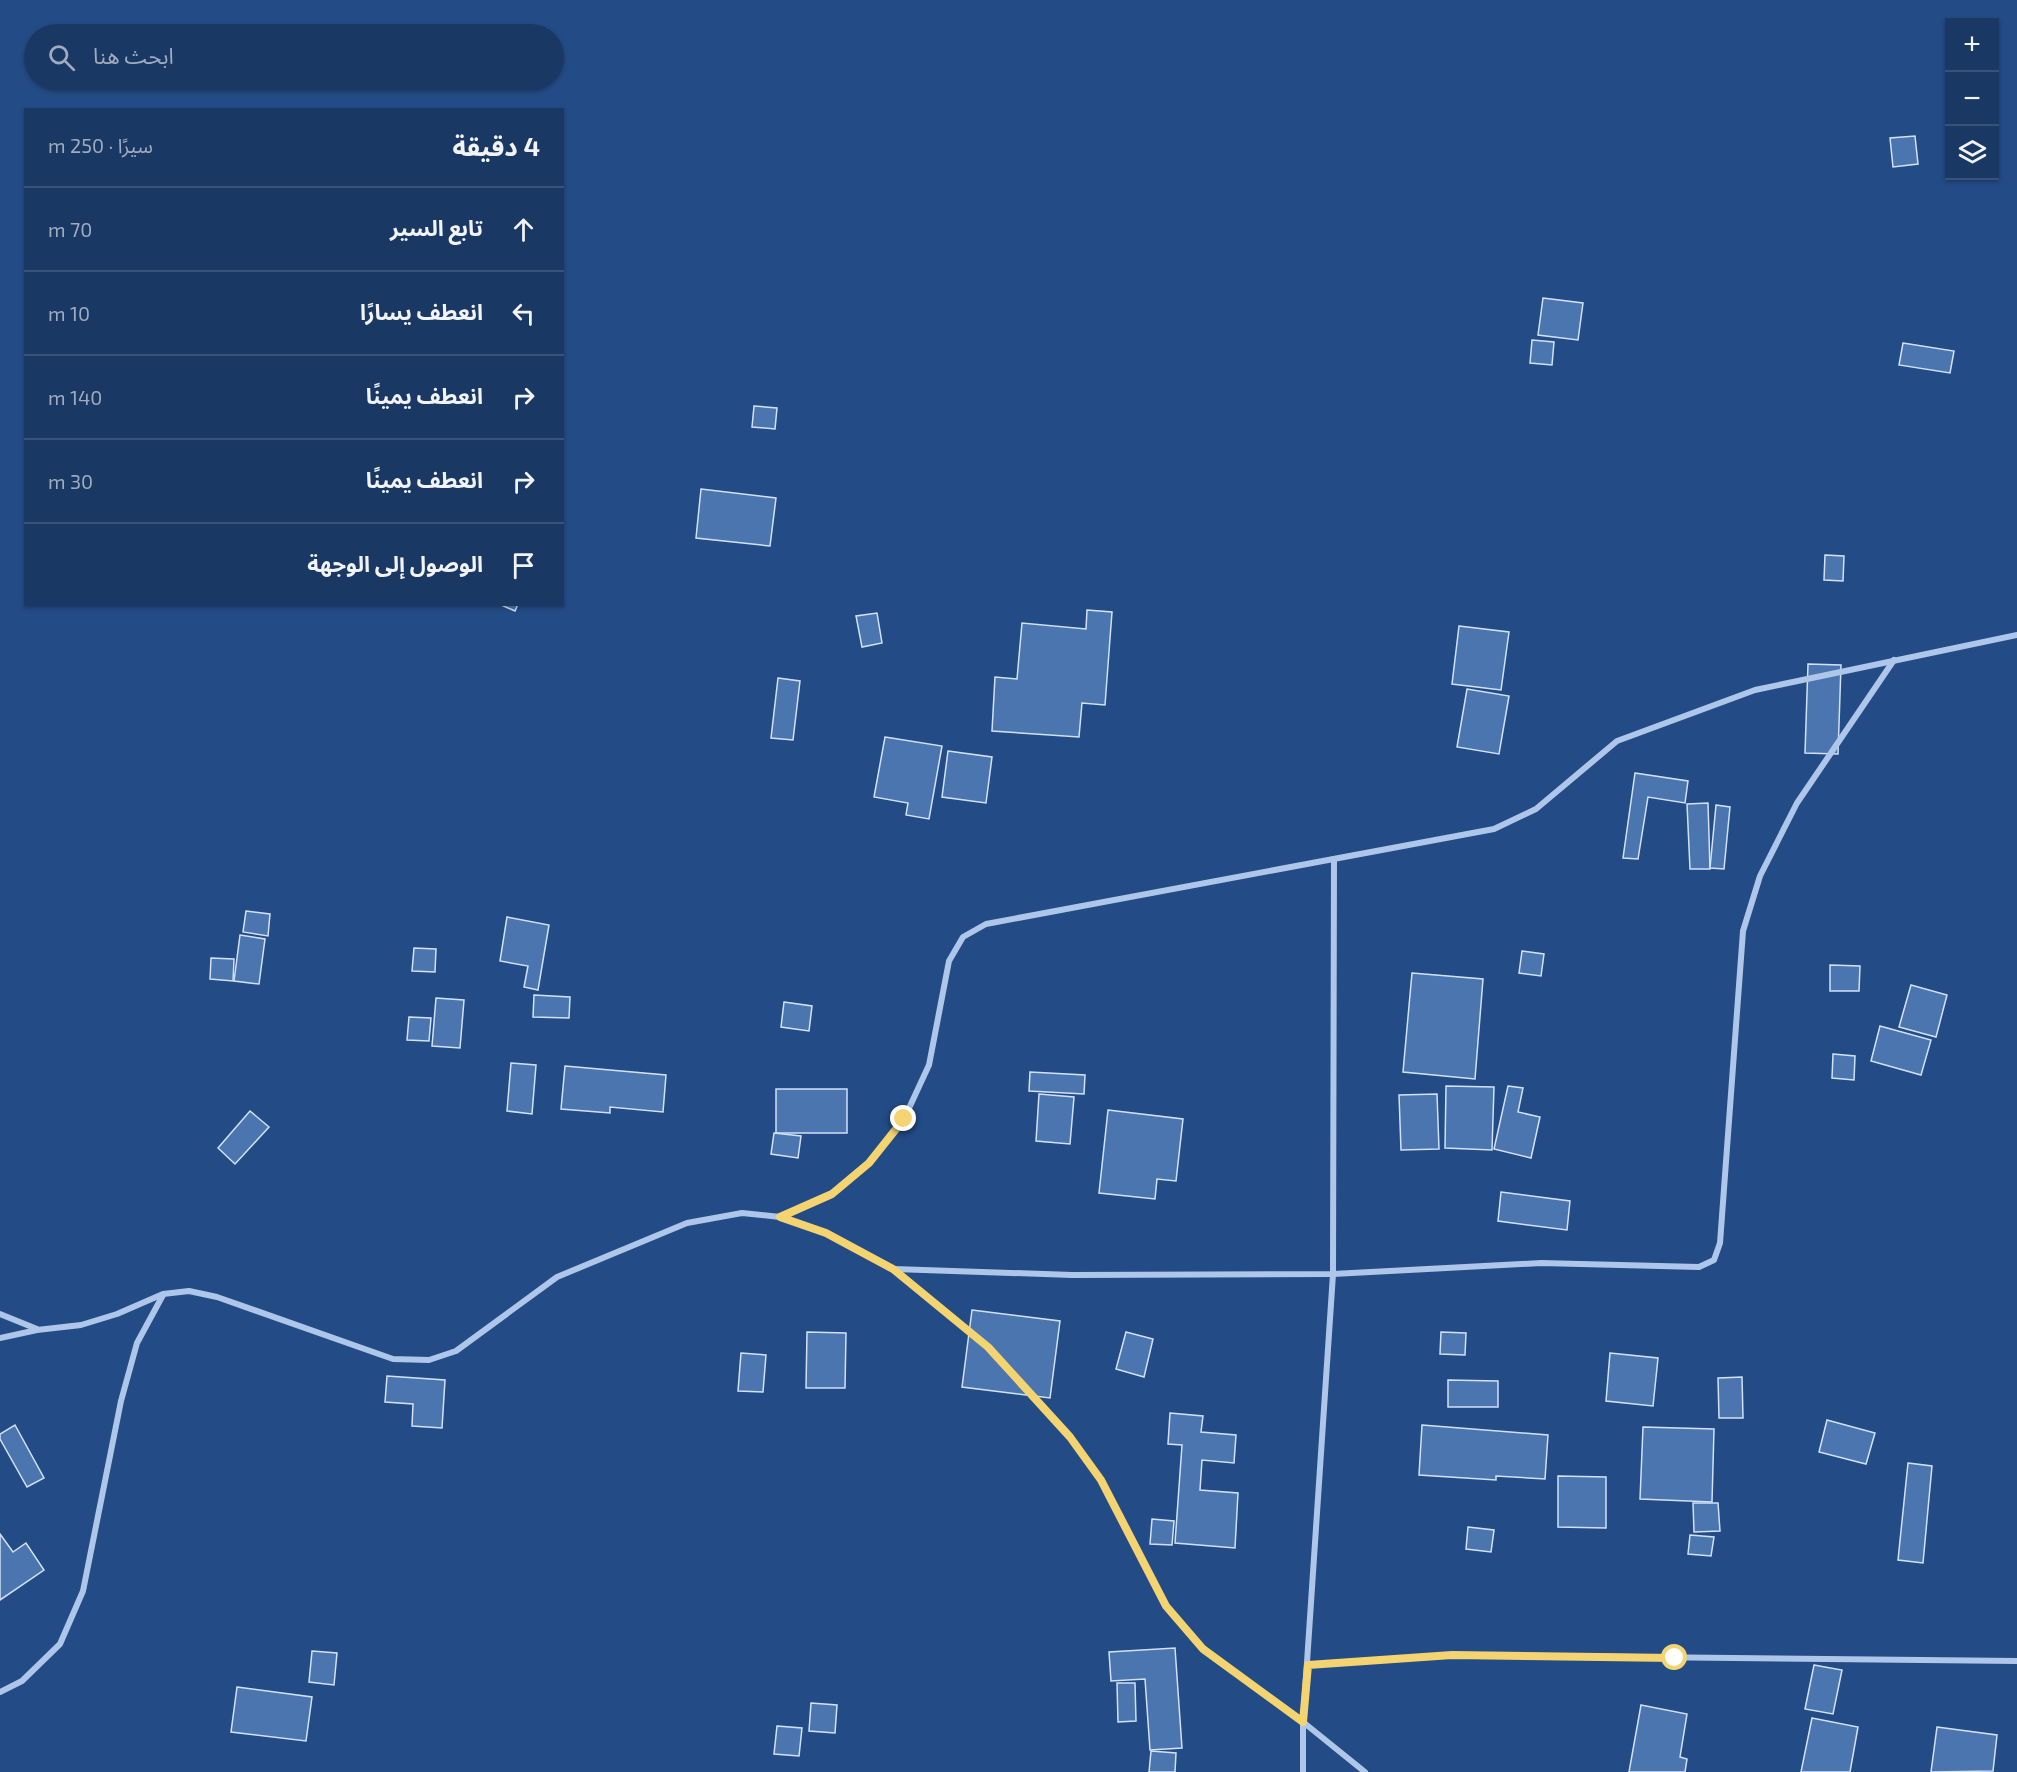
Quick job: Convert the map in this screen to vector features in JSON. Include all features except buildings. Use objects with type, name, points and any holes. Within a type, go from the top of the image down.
[{"type":"street","points":[[780,1217],[832,1194],[869,1163],[904,1119],[929,1065],[949,961],[963,937],[986,924],[1494,829],[1536,808],[1617,741],[1755,690],[2017,635]]},
{"type":"street","points":[[893,1269],[1072,1275],[1333,1274],[1541,1263],[1700,1267],[1714,1260],[1720,1243],[1743,931],[1760,876],[1797,803],[1894,660]]},
{"type":"street","points":[[1303,1772],[1303,1722],[1333,1274],[1334,859]]},
{"type":"street","points":[[0,1338],[37,1330],[81,1325],[117,1314],[163,1294],[189,1291],[217,1297],[393,1359],[429,1360],[456,1351],[557,1277],[687,1223],[742,1213],[780,1217],[826,1233],[893,1269],[988,1347],[1070,1437],[1101,1480],[1166,1606],[1203,1649],[1303,1722],[1365,1772]]},
{"type":"street","points":[[0,1692],[22,1681],[60,1644],[78,1602],[121,1401],[137,1343],[163,1294]]},
{"type":"street","points":[[0,1314],[37,1330]]},
{"type":"street","points":[[1308,1665],[1452,1655],[2017,1661]]},
{"type":"route","points":[[904,1119],[869,1163],[832,1194],[780,1217],[826,1233],[893,1269],[988,1347],[1070,1437],[1101,1480],[1166,1606],[1203,1649],[1303,1722],[1308,1665],[1452,1655],[1675,1658]]}]
